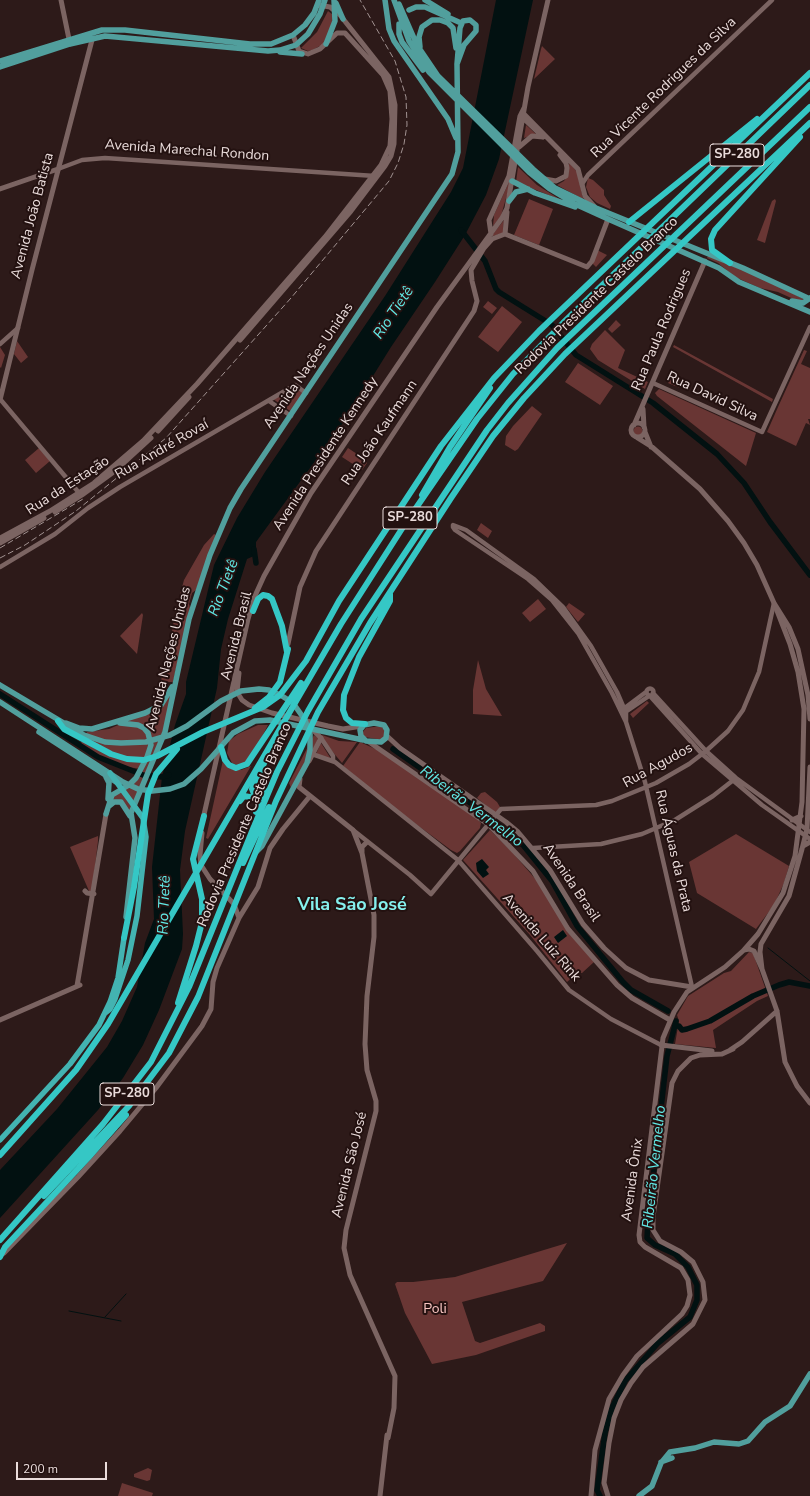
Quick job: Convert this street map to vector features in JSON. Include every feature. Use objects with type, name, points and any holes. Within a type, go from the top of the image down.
[{"type":"highway","points":[[58,721],[64,729],[111,754],[134,760],[149,759],[181,745],[203,732],[263,707],[280,695],[293,680],[306,661],[339,601],[441,446],[494,378],[539,331],[810,73]]},
{"type":"highway","name":"Rodovia Presidente Castelo Branco","points":[[0,1155],[58,1091],[85,1058],[123,999],[274,737],[288,708],[322,652],[326,650],[406,524],[495,396],[513,374],[563,323],[665,226],[771,120],[810,85]]},
{"type":"highway","name":"Rodovia Presidente Castelo Branco","points":[[0,1240],[122,1102],[151,1062],[189,987],[277,772],[308,711],[361,618],[474,449],[508,403],[557,348],[809,109]]},
{"type":"highway","points":[[629,222],[750,124],[768,112]]},
{"type":"highway","points":[[29,1208],[40,1201],[129,1106],[154,1075],[185,1024],[290,770],[318,712],[370,623],[493,436],[524,398],[565,354],[810,123]]},
{"type":"highway","points":[[730,263],[712,250],[712,239],[715,230],[810,123]]},
{"type":"highway","points":[[406,524],[450,447],[492,385],[494,378]]},
{"type":"highway","points":[[364,725],[352,723],[346,718],[343,710],[344,695],[360,657],[390,601],[390,593]]},
{"type":"highway","points":[[253,611],[258,599],[263,595],[272,599],[282,626],[287,655]]},
{"type":"highway","points":[[248,714],[278,686],[282,677],[288,644]]},
{"type":"highway","points":[[221,747],[227,764],[240,767],[250,761],[288,708]]},
{"type":"highway","points":[[274,737],[273,745],[253,786],[253,791],[256,796],[260,798],[263,796],[272,776],[277,772]]},
{"type":"highway","points":[[0,1140],[70,1064],[99,1025],[105,1013],[118,978],[134,887],[146,801],[153,778],[181,745]]},
{"type":"highway","points":[[234,876],[241,867],[285,774],[290,770]]},
{"type":"highway","points":[[105,1013],[113,1005],[124,976],[137,916],[146,831],[140,813],[108,774]]},
{"type":"highway","points":[[230,812],[236,808],[243,796],[255,798],[259,806],[252,823],[253,829]]},
{"type":"highway","points":[[171,1025],[195,952],[202,922],[202,899],[194,859],[204,816]]},
{"type":"highway","points":[[0,1257],[4,1247],[84,1163],[125,1116],[152,1081],[154,1075]]},
{"type":"highway","points":[[0,1151],[9,1144]]},
{"type":"main road","points":[[61,0],[69,41]]},
{"type":"main road","points":[[326,44],[334,26],[334,0]]},
{"type":"main road","points":[[334,0],[343,19]]},
{"type":"main road","points":[[385,0],[390,31],[394,41],[448,119],[455,133],[458,152]]},
{"type":"main road","points":[[394,0],[415,53],[446,89],[550,190],[587,210],[720,268],[739,282],[810,312]]},
{"type":"main road","points":[[397,0],[420,52],[446,89]]},
{"type":"main road","points":[[425,0],[462,22]]},
{"type":"main road","name":"Avenida Presidente Kennedy","points":[[239,918],[234,904],[210,879],[201,865],[200,855],[204,816],[254,598],[264,576],[268,572],[285,538],[311,493],[474,254],[502,218],[507,208],[509,201],[510,179],[523,113],[548,0]]},
{"type":"main road","points":[[0,67],[102,30],[125,30],[258,45],[276,42],[293,35],[310,19],[321,3]]},
{"type":"main road","points":[[321,3],[335,10],[343,19],[354,35],[382,66],[393,88],[396,113],[394,144],[388,161],[376,176]]},
{"type":"main road","points":[[274,51],[296,46],[308,34],[321,3]]},
{"type":"main road","points":[[409,10],[416,7],[425,7],[462,22]]},
{"type":"main road","points":[[420,52],[420,33],[424,24],[432,20],[440,20],[448,23],[453,28],[458,38]]},
{"type":"main road","name":"Avenida Nações Unidas","points":[[130,817],[132,808],[165,732],[175,681],[196,593],[225,521],[241,489],[452,174],[458,152],[457,64],[463,48],[468,40],[475,34],[476,27],[470,20],[462,22]]},
{"type":"main road","points":[[457,64],[458,38],[462,22]]},
{"type":"main road","points":[[399,24],[399,34],[406,48],[426,74],[438,86],[446,89]]},
{"type":"main road","points":[[92,40],[102,30]]},
{"type":"main road","points":[[0,61],[69,41],[92,40],[105,36],[119,36],[302,54],[312,53],[326,44],[337,33],[345,33],[379,70],[389,87],[392,119],[391,140],[385,159],[376,176]]},
{"type":"main road","points":[[293,35],[296,46],[302,54]]},
{"type":"main road","points":[[458,38],[468,40]]},
{"type":"main road","name":"Avenida João Batista","points":[[0,399],[92,40]]},
{"type":"main road","points":[[523,113],[564,159],[568,168],[563,179],[555,181],[544,179]]},
{"type":"main road","points":[[523,113],[580,172],[585,196],[596,208]]},
{"type":"main road","name":"Avenida Presidente Kennedy","points":[[490,240],[489,220],[510,179],[519,147],[523,113]]},
{"type":"main road","points":[[448,119],[454,121],[458,118]]},
{"type":"main road","points":[[519,147],[532,136],[544,137]]},
{"type":"main road","name":"Avenida Marechal Rondon","points":[[0,189],[58,169]]},
{"type":"main road","points":[[531,170],[565,194],[810,298]]},
{"type":"main road","name":"Rua da Estação","points":[[0,543],[80,494],[145,442],[193,389],[376,176]]},
{"type":"main road","points":[[510,179],[528,190],[577,208],[587,210]]},
{"type":"main road","points":[[509,201],[516,192],[528,190]]},
{"type":"main road","points":[[505,234],[507,208]]},
{"type":"main road","points":[[490,240],[505,234],[587,267],[592,261],[608,219]]},
{"type":"main road","name":"Rua João Kaufmann","points":[[288,644],[300,587],[316,551],[474,311],[477,297],[471,275],[475,261],[490,240]]},
{"type":"main road","name":"Rua Paula Rodrigues","points":[[634,425],[705,261]]},
{"type":"main road","points":[[764,292],[769,292],[800,304],[810,298]]},
{"type":"main road","name":"Rua Paula Rodrigues","points":[[643,407],[644,429]]},
{"type":"main road","points":[[652,447],[641,424],[634,425],[631,430],[636,437],[652,447],[691,481],[728,521],[757,565],[774,603],[789,627],[798,649],[808,695],[810,719]]},
{"type":"main road","points":[[636,437],[643,436],[644,429]]},
{"type":"main road","name":"Rua da Estação","points":[[0,538],[80,494]]},
{"type":"main road","name":"Avenida Brasil","points":[[108,774],[138,789],[159,791],[177,787],[192,778],[228,737],[244,726],[255,722],[270,720],[366,741],[381,742],[387,736],[387,730],[384,725],[364,725],[343,729],[272,713],[254,707],[242,700],[237,692],[237,684],[253,611],[268,572]]},
{"type":"main road","points":[[692,988],[721,970],[744,950],[758,934],[784,893],[795,856],[801,816],[804,740],[802,694],[790,644],[774,615],[774,603]]},
{"type":"main road","points":[[58,721],[79,728],[92,729],[116,723],[157,708],[165,700],[175,681]]},
{"type":"main road","points":[[0,685],[58,721],[84,735],[110,742],[136,743],[164,737],[187,726],[226,698],[246,690],[259,689],[273,692],[293,703],[308,728],[310,741],[308,756],[301,774],[262,846],[256,852]]},
{"type":"main road","points":[[0,702],[56,738],[125,787]]},
{"type":"main road","points":[[106,814],[112,795],[136,778],[151,746],[148,733],[138,725],[116,723]]},
{"type":"main road","points":[[34,725],[43,735],[108,774]]},
{"type":"main road","points":[[364,725],[360,734],[366,741]]},
{"type":"main road","points":[[313,730],[321,738],[298,783],[299,787],[353,830]]},
{"type":"main road","name":"Avenida Brasil","points":[[387,736],[405,752],[518,832],[533,848],[561,887],[583,924],[610,954],[626,968],[641,977],[660,983],[692,988]]},
{"type":"main road","name":"Avenida Brasil","points":[[366,741],[489,825],[532,871],[568,929],[617,985],[632,998],[670,1020]]},
{"type":"main road","points":[[762,970],[760,952],[763,941],[789,896],[803,846],[808,839],[810,767]]},
{"type":"main road","points":[[0,1020],[79,986],[106,814],[109,785],[108,774]]},
{"type":"main road","points":[[0,1257],[78,1177],[120,1131],[156,1088],[202,1026],[211,1009],[212,988],[215,973],[239,918],[258,886],[266,857],[272,844],[310,796]]},
{"type":"main road","points":[[109,806],[114,802],[121,802],[130,817],[135,838],[124,938]]},
{"type":"main road","points":[[792,820],[801,816]]},
{"type":"main road","name":"Avenida São José","points":[[353,830],[362,853],[375,920],[365,1044],[367,1070],[376,1108],[346,1230],[344,1248],[347,1265],[352,1279],[393,1370],[395,1384],[393,1405],[391,1409],[380,1496]]},
{"type":"main road","points":[[362,853],[362,847],[368,842]]},
{"type":"main road","points":[[85,891],[94,894]]},
{"type":"main road","points":[[758,934],[763,941]]},
{"type":"main road","points":[[744,950],[749,949],[754,952],[762,970],[778,1011],[786,1062],[797,1086],[810,1103]]},
{"type":"main road","name":"Avenida Ônix","points":[[591,1496],[595,1450],[609,1399],[623,1375],[637,1356],[682,1314],[690,1295],[688,1280],[681,1268],[645,1247],[640,1242],[639,1235],[661,1045],[670,1020],[682,998],[692,988]]},
{"type":"main road","points":[[768,1018],[772,1009],[772,997]]},
{"type":"main road","points":[[733,1049],[778,1011]]},
{"type":"main road","points":[[768,1018],[780,1023]]},
{"type":"main road","name":"Avenida Luiz Rink","points":[[661,1045],[673,1048],[702,1051],[733,1049]]},
{"type":"main road","name":"Avenida Ônix","points":[[608,1496],[604,1483],[609,1443],[614,1418],[621,1400],[643,1367],[693,1324],[705,1300],[703,1282],[696,1266],[684,1254],[660,1241],[654,1233],[653,1224],[669,1096],[674,1078],[678,1070],[691,1058],[733,1049]]},
{"type":"main road","points":[[785,1409],[810,1368]]},
{"type":"main road","points":[[639,1496],[652,1486],[665,1456],[674,1450],[695,1448],[719,1441],[739,1444],[746,1442],[766,1422],[793,1403],[810,1374]]},
{"type":"main road","points":[[661,1463],[672,1458]]},
{"type":"street","name":"Rua Vicente Rodrigues da Silva","points":[[582,184],[588,175],[772,0]]},
{"type":"street","name":"Avenida Marechal Rondon","points":[[58,169],[82,160],[104,158],[376,176]]},
{"type":"street","name":"Rua Vicente Rodrigues da Silva","points":[[580,172],[588,175]]},
{"type":"street","name":"Rua David Silva","points":[[653,382],[762,432],[810,327]]},
{"type":"street","points":[[0,344],[18,328]]},
{"type":"street","name":"Rua André Rovaí","points":[[0,567],[37,546],[88,508],[120,487],[295,385],[306,393]]},
{"type":"street","points":[[0,399],[80,494]]},
{"type":"street","points":[[269,401],[291,416]]},
{"type":"street","points":[[580,632],[543,592],[514,570],[455,530],[453,525],[466,530],[539,582],[563,607],[580,632],[614,687],[623,712],[650,694],[704,752],[808,839]]},
{"type":"street","name":"Rua Agudos","points":[[496,815],[501,809],[596,805],[612,801],[647,787],[689,764],[728,731],[746,704],[759,672],[774,615]]},
{"type":"street","name":"Rua Águas da Prata","points":[[623,712],[647,787],[692,988]]},
{"type":"street","name":"Avenida Luiz Rink","points":[[321,738],[333,756],[333,761]]},
{"type":"street","name":"Avenida Luiz Rink","points":[[312,754],[333,761],[458,860],[537,951],[568,990],[611,1019],[661,1045]]},
{"type":"street","points":[[735,779],[808,830]]},
{"type":"street","points":[[533,848],[601,844],[622,840],[656,829],[694,809],[735,779]]},
{"type":"street","points":[[353,830],[404,870],[431,894],[496,815]]},
{"type":"green space","points":[[328,11],[333,15],[333,19],[328,37],[322,45],[312,50],[308,51],[301,48],[317,32]]},
{"type":"green space","points":[[542,46],[555,59],[534,79],[541,49]]},
{"type":"green space","points":[[526,125],[536,134],[524,138]]},
{"type":"green space","points":[[569,162],[577,172],[583,198],[586,201],[557,185],[564,181],[568,175]]},
{"type":"green space","points":[[518,167],[537,185],[561,200],[516,182]]},
{"type":"green space","points":[[588,178],[593,180],[604,190],[604,195],[611,206],[610,209],[597,203],[590,197],[586,187]]},
{"type":"green space","points":[[509,182],[510,184],[501,216],[493,226],[494,215]]},
{"type":"green space","points":[[529,199],[553,209],[539,245],[514,235]]},
{"type":"green space","points":[[775,199],[776,201],[765,243],[757,240],[772,201]]},
{"type":"green space","points":[[504,220],[503,233],[493,236],[493,234]]},
{"type":"green space","points":[[597,250],[607,255],[596,267],[592,263]]},
{"type":"green space","points":[[708,256],[750,273],[804,299],[800,302],[778,292],[760,288],[735,277],[718,263],[707,258]]},
{"type":"green space","points":[[488,301],[497,308],[492,314],[483,307]]},
{"type":"green space","points":[[502,306],[522,322],[498,352],[478,337]]},
{"type":"green space","points":[[616,320],[621,325],[612,333],[608,329]]},
{"type":"green space","points":[[605,330],[625,350],[618,368],[648,382],[645,389],[598,360],[590,349],[592,344]]},
{"type":"green space","points":[[17,341],[28,357],[21,363],[14,354]]},
{"type":"green space","points":[[674,345],[773,399],[772,402],[673,347]]},
{"type":"green space","points":[[0,347],[5,355],[1,368],[0,367]]},
{"type":"green space","points":[[804,350],[807,351],[801,364],[810,368],[810,419],[808,419],[810,425],[806,423],[796,446],[767,432]]},
{"type":"green space","points":[[578,363],[613,386],[600,405],[565,382]]},
{"type":"green space","points":[[671,377],[682,382],[680,388],[668,383]]},
{"type":"green space","points":[[295,385],[306,393],[293,413],[273,399]]},
{"type":"green space","points":[[659,389],[756,433],[746,466],[657,396],[655,393]]},
{"type":"green space","points":[[532,406],[542,414],[518,449],[515,451],[505,445],[506,436],[513,426]]},
{"type":"green space","points":[[638,426],[643,431],[638,436],[633,431]]},
{"type":"green space","points":[[39,448],[50,461],[36,473],[25,460]]},
{"type":"green space","points":[[348,448],[363,458],[367,463],[362,470],[342,457]]},
{"type":"green space","points":[[481,523],[492,531],[488,538],[477,530]]},
{"type":"green space","points":[[214,534],[216,535],[196,590],[192,593],[173,682],[161,682],[163,666],[170,667],[168,657],[175,613],[184,580],[204,545]]},
{"type":"green space","points":[[538,599],[546,609],[530,622],[522,613]]},
{"type":"green space","points":[[569,603],[585,614],[578,622],[566,607]]},
{"type":"green space","points":[[142,613],[143,615],[137,654],[120,636]]},
{"type":"green space","points":[[478,660],[486,689],[502,716],[473,714],[473,690]]},
{"type":"green space","points":[[175,681],[169,716],[131,813],[125,807],[114,802],[112,795],[125,787],[141,769],[121,766],[98,756],[80,745],[87,732],[109,729],[157,708]]},
{"type":"green space","points":[[647,701],[649,703],[633,718],[630,714]]},
{"type":"green space","points":[[258,725],[268,725],[251,758],[247,762],[237,765],[232,763],[227,753],[229,741],[238,734]]},
{"type":"green space","points":[[384,727],[384,740],[364,737],[362,733],[366,728]]},
{"type":"green space","points":[[314,735],[318,738],[317,741],[291,788],[289,783]]},
{"type":"green space","points":[[322,735],[339,741],[357,742],[342,763],[321,738]]},
{"type":"green space","points":[[360,742],[382,752],[481,823],[480,828],[460,851],[457,853],[451,850],[389,804],[343,766]]},
{"type":"green space","points":[[321,743],[331,759],[316,754]]},
{"type":"green space","points":[[223,760],[232,769],[241,770],[251,766],[208,839],[206,838]]},
{"type":"green space","points":[[485,792],[497,802],[500,807],[497,812],[494,812],[477,798],[481,793]]},
{"type":"green space","points":[[490,830],[512,852],[538,882],[594,962],[582,973],[577,973],[567,982],[530,935],[463,860]]},
{"type":"green space","points":[[736,834],[789,866],[784,883],[774,905],[756,929],[697,893],[689,862]]},
{"type":"green space","points":[[98,836],[92,892],[89,891],[70,847]]},
{"type":"green space","points":[[749,952],[753,953],[768,996],[757,1001],[713,1030],[716,1048],[675,1044],[679,1021],[677,1015],[688,996],[724,973],[731,971]]},
{"type":"green space","name":"Poli","points":[[567,1243],[543,1281],[462,1302],[475,1341],[480,1343],[540,1323],[545,1326],[545,1331],[476,1355],[432,1364],[405,1313],[395,1284],[397,1282],[413,1282],[455,1277]]},
{"type":"green space","points":[[148,1468],[152,1470],[150,1480],[147,1481],[134,1477],[134,1474]]},
{"type":"green space","points":[[122,1483],[153,1493],[152,1496],[118,1496]]},
{"type":"water","name":"Rio Tietê","points":[[496,0],[533,0],[499,159],[486,195],[465,235],[391,347],[348,416],[256,542],[256,555],[247,559],[228,619],[221,649],[217,688],[185,831],[180,870],[183,934],[182,949],[159,1010],[143,1045],[123,1078],[98,1110],[0,1218],[0,1170],[57,1109],[107,1047],[122,1021],[137,987],[145,943],[154,919],[152,867],[162,777],[175,725],[186,694],[186,682],[214,565],[237,518],[265,472],[385,296],[451,192],[463,168]]},
{"type":"water","points":[[482,859],[489,867],[486,870],[489,874],[483,878],[477,871],[476,863]]},
{"type":"water","points":[[563,930],[567,936],[558,943],[554,937]]},
{"type":"waterway","points":[[461,230],[485,261],[496,289],[499,292],[552,325],[576,355],[653,403],[717,454],[744,483],[770,522],[810,575]]},
{"type":"waterway","name":"Ribeirão Vermelho","points":[[254,549],[256,563]]},
{"type":"waterway","points":[[0,694],[98,757],[143,775],[162,777],[169,775]]},
{"type":"waterway","name":"Ribeirão Vermelho","points":[[393,749],[479,809],[523,845],[552,881],[577,926],[623,982],[631,990],[668,1011]]},
{"type":"waterway","points":[[768,948],[810,981]]},
{"type":"waterway","points":[[675,1026],[679,1026],[682,1030],[710,1021],[753,996],[789,982],[810,986]]},
{"type":"waterway","name":"Ribeirão Vermelho","points":[[650,1204],[667,1056],[676,1021]]},
{"type":"waterway","name":"Ribeirão Vermelho","points":[[648,1220],[650,1204]]},
{"type":"waterway","name":"Ribeirão Vermelho","points":[[600,1496],[597,1490],[605,1433],[612,1408],[625,1381],[658,1343],[690,1317],[697,1300],[697,1285],[688,1267],[675,1254],[655,1245],[647,1238],[648,1220]]},
{"type":"waterway","points":[[105,1317],[126,1294]]},
{"type":"waterway","points":[[69,1311],[121,1321]]},
{"type":"railway","points":[[0,558],[25,545],[76,511],[166,438],[291,298],[389,181],[398,163],[404,144],[407,125],[406,97],[395,61],[360,0]]},
{"type":"railway","points":[[0,548],[83,499]]},
{"type":"district","name":"Vila São José","points":[[352,906]]}]
